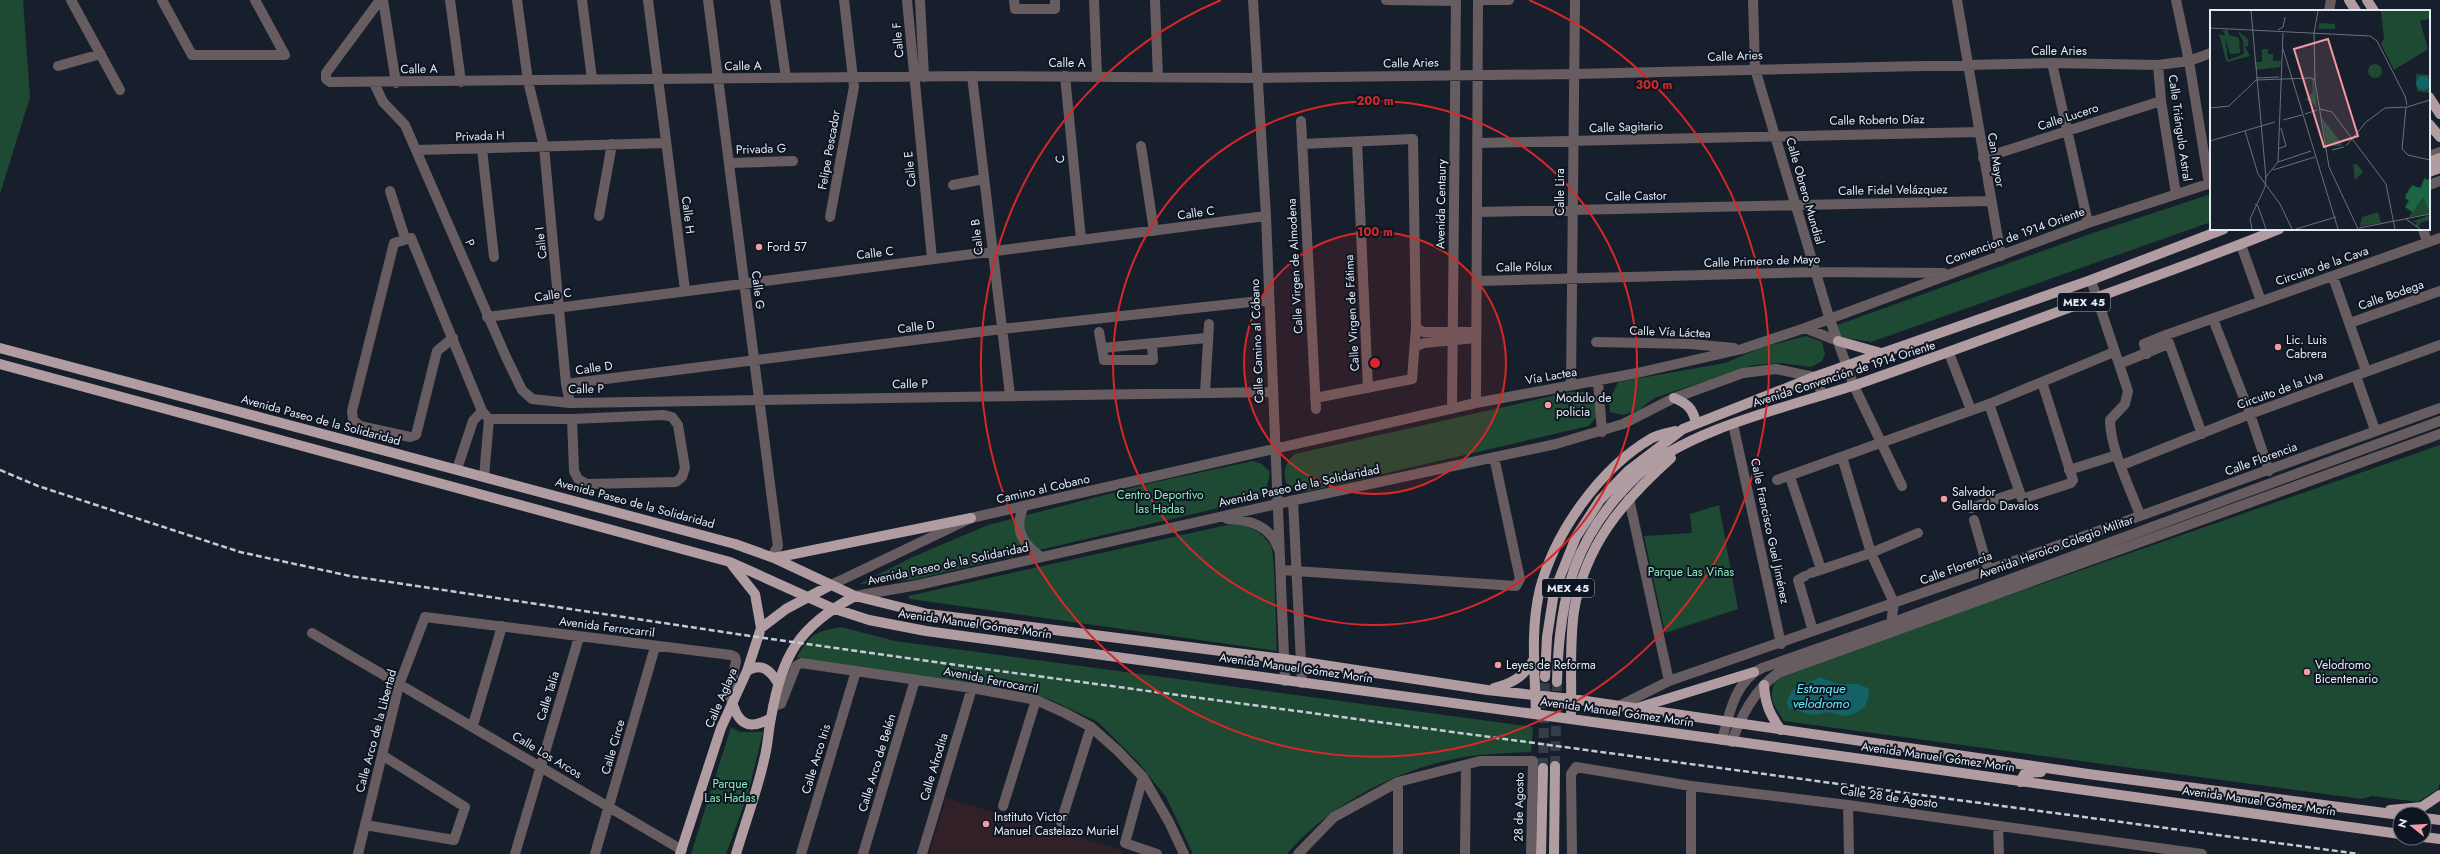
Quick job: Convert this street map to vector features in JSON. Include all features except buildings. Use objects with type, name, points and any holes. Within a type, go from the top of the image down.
[{"type":"main road","points":[[2349,0],[2355,10]]},
{"type":"main road","points":[[2367,0],[2373,10]]},
{"type":"main road","points":[[2434,100],[2440,114]]},
{"type":"main road","points":[[2430,125],[2440,137]]},
{"type":"main road","points":[[2430,162],[2440,158]]},
{"type":"main road","points":[[2430,172],[2440,168]]},
{"type":"main road","name":"Avenida Convención de 1914 Oriente","points":[[1545,676],[1547,637],[1554,592],[1576,536],[1600,500],[1628,471],[1683,429],[1696,422],[1814,377],[2091,280],[2221,230]]},
{"type":"main road","name":"Avenida Convención de 1914 Oriente","points":[[1557,682],[1558,644],[1562,608],[1573,568],[1582,548],[1610,505],[1640,473],[1688,443],[1733,424],[1854,386],[2241,245],[2277,230]]},
{"type":"main road","points":[[1838,342],[1881,353]]},
{"type":"main road","name":"Avenida Paseo de la Solidaridad","points":[[0,348],[735,544],[773,558],[829,586],[855,596]]},
{"type":"main road","points":[[0,364],[730,562],[832,608]]},
{"type":"main road","points":[[1674,398],[1688,404],[1693,412],[1696,422]]},
{"type":"main road","points":[[1536,714],[1534,659],[1535,621],[1540,590],[1549,563],[1574,515],[1599,482],[1631,454],[1653,438],[1683,429]]},
{"type":"main road","points":[[1571,718],[1573,630],[1580,585],[1589,560],[1606,527],[1629,499],[1688,443]]},
{"type":"main road","points":[[773,558],[971,518]]},
{"type":"main road","points":[[730,562],[756,594],[761,628],[786,609],[829,586]]},
{"type":"main road","points":[[736,854],[764,760],[773,706],[784,663],[797,642],[814,622],[832,608],[855,596]]},
{"type":"main road","name":"Avenida Manuel Gómez Morín","points":[[855,596],[928,614],[1284,659],[1487,690],[1572,699],[2088,774],[2392,814]]},
{"type":"main road","name":"Avenida Manuel Gómez Morín","points":[[832,608],[869,620],[926,631],[1187,666],[1285,681],[1571,718],[2392,833]]},
{"type":"main road","name":"Calle Aglaya","points":[[681,852],[721,728],[733,705],[761,628]]},
{"type":"main road","points":[[1487,690],[1517,680],[1526,671],[1534,659]]},
{"type":"main road","points":[[746,671],[754,666],[762,667],[771,672],[778,684]]},
{"type":"main road","points":[[1634,709],[1754,672]]},
{"type":"main road","points":[[1764,686],[1764,699],[1770,715],[1781,730]]},
{"type":"main road","points":[[733,705],[741,720],[749,725],[760,724],[771,718]]},
{"type":"main road","points":[[1554,854],[1555,766]]},
{"type":"main road","points":[[1541,852],[1543,768]]},
{"type":"main road","points":[[2020,782],[2025,773],[2032,771],[2074,777],[2088,774]]},
{"type":"main road","points":[[2367,812],[2422,807],[2440,795]]},
{"type":"street","points":[[71,0],[120,90]]},
{"type":"street","points":[[162,0],[192,56],[285,55],[255,0]]},
{"type":"street","points":[[381,0],[396,83]]},
{"type":"street","name":"Calle A","points":[[381,0],[326,73],[326,79],[330,82],[396,83],[592,79],[786,78],[853,82],[914,77],[972,76],[1258,78]]},
{"type":"street","points":[[450,0],[461,82]]},
{"type":"street","name":"Calle I","points":[[517,0],[528,81],[544,147],[566,384],[570,403]]},
{"type":"street","points":[[582,0],[592,79]]},
{"type":"street","name":"Calle H","points":[[648,0],[685,290]]},
{"type":"street","name":"Calle G","points":[[708,0],[778,546],[773,558]]},
{"type":"street","points":[[775,0],[786,78]]},
{"type":"street","name":"Felipe Pescador","points":[[830,217],[853,82],[844,0]]},
{"type":"street","name":"Calle F","points":[[907,0],[914,77]]},
{"type":"street","name":"Calle F","points":[[920,0],[924,77]]},
{"type":"street","points":[[1014,0],[1015,9],[1055,9],[1055,0]]},
{"type":"street","points":[[1094,0],[1097,76]]},
{"type":"street","points":[[1155,0],[1158,78]]},
{"type":"street","name":"Calle Camino al Cóbano","points":[[1253,0],[1266,216],[1285,681]]},
{"type":"street","points":[[1386,0],[1456,0]]},
{"type":"street","name":"Avenida Centaury","points":[[1452,409],[1456,0]]},
{"type":"street","points":[[1476,403],[1478,0],[1509,0]]},
{"type":"street","name":"Calle Lira","points":[[1571,384],[1575,0]]},
{"type":"street","name":"Calle Obrero Mundial","points":[[1754,0],[1755,69],[1776,135],[1829,317],[1854,386],[1902,486]]},
{"type":"street","name":"Can Mayor","points":[[1956,0],[1969,66],[1990,201],[2001,256]]},
{"type":"street","points":[[2176,0],[2189,60],[2210,183]]},
{"type":"street","points":[[2329,10],[2331,0]]},
{"type":"street","name":"Calle Aries","points":[[1258,78],[1574,74],[2052,63],[2158,65],[2189,60],[2210,53]]},
{"type":"street","points":[[58,66],[101,54]]},
{"type":"street","points":[[2052,63],[2088,224]]},
{"type":"street","name":"Calle Triángulo Astral","points":[[2158,65],[2161,101],[2176,194]]},
{"type":"street","name":"Calle B","points":[[972,76],[1010,395]]},
{"type":"street","name":"C","points":[[1065,76],[1081,239]]},
{"type":"street","name":"Calle E","points":[[914,77],[932,259]]},
{"type":"street","name":"P","points":[[374,83],[383,102],[405,125],[487,316],[522,390],[532,399],[549,400]]},
{"type":"street","name":"Calle Lucero","points":[[1983,158],[2161,101]]},
{"type":"street","name":"Calle Virgen de Almodena","points":[[1301,121],[1316,409]]},
{"type":"street","name":"Calle Roberto Díaz","points":[[1776,135],[1979,132]]},
{"type":"street","name":"Calle Sagitario","points":[[1478,144],[1776,135]]},
{"type":"street","points":[[1302,144],[1413,140],[1416,328],[1412,379],[1315,398]]},
{"type":"street","name":"Calle Virgen de Fátima","points":[[1357,142],[1368,388]]},
{"type":"street","points":[[544,147],[666,143]]},
{"type":"street","points":[[599,216],[612,144]]},
{"type":"street","points":[[1141,146],[1154,231]]},
{"type":"street","name":"Privada H","points":[[417,150],[544,147]]},
{"type":"street","points":[[482,149],[494,257]]},
{"type":"street","points":[[2430,156],[2440,152]]},
{"type":"street","name":"Privada G","points":[[729,163],[793,161]]},
{"type":"street","points":[[953,184],[984,179]]},
{"type":"street","points":[[2430,185],[2440,181]]},
{"type":"street","name":"Convencion de 1914 Oriente","points":[[1829,317],[2088,224],[2210,183]]},
{"type":"street","points":[[390,191],[405,238]]},
{"type":"street","name":"Calle Fidel Velázquez","points":[[1796,205],[1990,201]]},
{"type":"street","name":"Calle Castor","points":[[1477,212],[1796,205]]},
{"type":"street","name":"Calle C","points":[[487,316],[1266,216]]},
{"type":"street","points":[[2423,230],[2427,242]]},
{"type":"street","points":[[453,338],[437,350],[416,434],[410,436],[360,426],[353,420],[352,412],[394,243],[405,238],[410,238],[453,338],[486,415],[484,477]]},
{"type":"street","name":"Circuito de la Cava","points":[[2213,318],[2333,277],[2440,238]]},
{"type":"street","points":[[2241,245],[2261,301]]},
{"type":"street","name":"Calle Primero de Mayo","points":[[1572,280],[1816,272],[1952,273]]},
{"type":"street","points":[[2333,277],[2366,371]]},
{"type":"street","name":"Calle Pólux","points":[[1477,281],[1572,280]]},
{"type":"street","points":[[2091,280],[2128,390],[2125,404],[2110,420],[2117,455],[2140,515]]},
{"type":"street","name":"Calle Bodega","points":[[2350,323],[2440,291]]},
{"type":"street","name":"Calle D","points":[[566,384],[754,359],[1002,329],[1269,300]]},
{"type":"street","name":"Vía Lactea","points":[[1275,450],[1476,403],[1571,384],[1598,381],[1691,362],[1742,349],[1805,328],[1829,317]]},
{"type":"street","points":[[2119,364],[2147,354],[2167,339],[2213,318],[2250,414],[2269,471]]},
{"type":"street","points":[[1205,393],[1206,338],[1209,324]]},
{"type":"street","points":[[1416,328],[1424,332],[1453,336]]},
{"type":"street","points":[[1805,328],[1838,342]]},
{"type":"street","points":[[1099,332],[1104,360],[1153,360],[1152,344]]},
{"type":"street","points":[[1415,347],[1424,342],[1453,336],[1476,335]]},
{"type":"street","points":[[1102,348],[1206,338]]},
{"type":"street","points":[[2167,339],[2202,434]]},
{"type":"street","name":"Calle Vía Láctea","points":[[1596,342],[1691,344],[1742,349]]},
{"type":"street","points":[[1691,344],[1691,362]]},
{"type":"street","name":"Circuito de la Uva","points":[[2122,465],[2250,414],[2440,345]]},
{"type":"street","points":[[1949,352],[1971,410]]},
{"type":"street","points":[[1776,480],[1790,477],[1989,404],[2114,352]]},
{"type":"street","name":"Avenida Paseo de la Solidaridad","points":[[855,596],[918,585],[1602,432],[1623,424],[1674,398],[1743,373],[1776,369],[1814,377]]},
{"type":"street","points":[[2356,376],[2375,430]]},
{"type":"street","points":[[1814,377],[1823,395]]},
{"type":"street","points":[[1598,381],[1602,432]]},
{"type":"street","points":[[1989,404],[2020,498],[2024,500],[2071,483],[2073,480],[2042,382]]},
{"type":"street","name":"Calle P","points":[[549,400],[570,403],[1272,392]]},
{"type":"street","name":"Calle Florencia","points":[[1617,706],[1669,681],[1781,644],[1813,631],[2037,553],[2140,515],[2269,471],[2375,430],[2440,408]]},
{"type":"street","points":[[457,469],[473,421],[486,415],[572,419],[664,415],[672,417],[678,425],[685,468],[682,477],[676,482],[587,484],[578,479],[574,471],[572,419]]},
{"type":"street","name":"Avenida Heroico Colegio Militar","points":[[1727,741],[1727,721],[1742,685],[1754,672],[1891,623],[2051,562],[2440,421]]},
{"type":"street","name":"Calle Francisco Guel Jiménez","points":[[1733,424],[1781,644]]},
{"type":"street","name":"Avenida Heroico Colegio Militar","points":[[1727,741],[1764,686],[1778,673],[2440,434]]},
{"type":"street","name":"Camino al Cobano","points":[[829,586],[971,518],[1275,450]]},
{"type":"street","points":[[2069,470],[2117,455]]},
{"type":"street","points":[[1280,570],[1516,586],[1520,579],[1494,457]]},
{"type":"street","points":[[1842,457],[1871,553],[1894,603],[1891,623]]},
{"type":"street","points":[[1790,477],[1821,569]]},
{"type":"street","points":[[1971,508],[2018,492]]},
{"type":"street","points":[[1629,499],[1669,681]]},
{"type":"street","points":[[1294,500],[1302,683]]},
{"type":"street","points":[[1024,506],[1019,523],[1021,537],[1025,544],[1041,557]]},
{"type":"street","points":[[1209,519],[1238,519],[1258,525],[1272,536],[1280,554]]},
{"type":"street","points":[[1974,520],[1988,570]]},
{"type":"street","points":[[1813,631],[1798,580],[1808,574],[1871,553],[1918,533]]},
{"type":"street","points":[[2037,553],[2051,562]]},
{"type":"street","name":"Avenida Ferrocarril","points":[[425,617],[735,656],[736,661],[729,694],[733,705]]},
{"type":"street","name":"Calle Arco de la Libertad","points":[[358,854],[399,685],[425,617]]},
{"type":"street","points":[[472,726],[502,626]]},
{"type":"street","name":"Calle Los Arcos","points":[[312,633],[609,806],[681,852]]},
{"type":"street","name":"Calle Talía","points":[[515,854],[579,637]]},
{"type":"street","name":"Calle Circe","points":[[594,854],[656,646]]},
{"type":"street","name":"Avenida Ferrocarril","points":[[773,706],[781,704],[796,666],[801,663],[972,688],[1036,700],[1091,727],[1118,751],[1143,777],[1169,822],[1184,854]]},
{"type":"street","name":"Calle Arco Iris","points":[[801,854],[856,672]]},
{"type":"street","name":"Calle Arco de Belén","points":[[863,854],[915,680]]},
{"type":"street","name":"Calle Afrodita","points":[[922,854],[972,688]]},
{"type":"street","points":[[1003,806],[1036,700]]},
{"type":"street","points":[[1061,822],[1091,727]]},
{"type":"street","points":[[365,825],[454,840],[465,807],[382,755]]},
{"type":"street","name":"28 de Agosto","points":[[1466,765],[1480,762],[1533,761],[1531,854]]},
{"type":"street","points":[[1302,852],[1334,817],[1398,782],[1466,765],[1465,854]]},
{"type":"street","name":"Calle 28 de Agosto","points":[[1572,854],[1571,774],[1572,769],[1576,767],[1691,786],[1848,805],[1998,826],[2147,851],[2202,854]]},
{"type":"street","points":[[1143,777],[1125,843],[1157,854]]},
{"type":"street","points":[[1398,782],[1398,854]]},
{"type":"street","points":[[1691,786],[1691,854]]},
{"type":"street","points":[[1848,805],[1849,854]]},
{"type":"street","points":[[1998,826],[1999,854]]},
{"type":"shaded area","name":"Instituto Victor Manuel Castelazo Muriel","points":[[946,798],[1122,850],[1122,854],[929,854]]},
{"type":"green space","points":[[0,0],[23,0],[30,97],[0,194]]},
{"type":"green space","points":[[2210,194],[2210,222],[1871,342],[1840,337],[1835,326],[2084,236]]},
{"type":"green space","points":[[1806,336],[1822,342],[1825,354],[1822,361],[1811,367],[1781,363],[1754,365],[1654,398],[1639,410],[1623,415],[1610,412],[1609,402],[1618,382],[1725,363],[1763,347]]},
{"type":"green space","points":[[1570,392],[1587,392],[1594,396],[1597,416],[1589,426],[1305,492],[1294,490],[1286,483],[1285,470],[1289,460],[1295,454]]},
{"type":"green space","points":[[2440,445],[2440,782],[2438,789],[2418,802],[2372,796],[2362,799],[1784,721],[1776,709],[1772,699],[1772,690],[1777,676]]},
{"type":"green space","name":"Centro Deportivo las Hadas","points":[[1253,461],[1262,464],[1270,472],[1266,491],[1257,499],[912,580],[859,584],[915,556],[988,525],[1151,483]]},
{"type":"green space","name":"Parque Las Viñas","points":[[1719,505],[1738,609],[1665,633],[1644,536],[1692,533],[1690,514]]},
{"type":"green space","points":[[1236,523],[1256,531],[1268,541],[1271,546],[1277,651],[910,599],[908,596]]},
{"type":"green space","points":[[841,627],[895,641],[1533,727],[1531,752],[1485,754],[1453,759],[1426,766],[1400,776],[1374,787],[1350,801],[1327,817],[1287,854],[1193,854],[1166,797],[1138,762],[1098,722],[1051,700],[1020,690],[813,661],[797,657],[806,643],[814,635]]},
{"type":"green space","name":"Parque Las Hadas","points":[[731,727],[740,732],[763,732],[748,794],[726,854],[691,854]]},
{"type":"water","name":"Estanque velodromo","points":[[1820,677],[1837,684],[1856,684],[1868,688],[1869,695],[1865,707],[1854,714],[1844,716],[1828,712],[1813,715],[1788,708],[1787,701],[1792,690]]},
{"type":"tunnel","points":[[1543,768],[1545,677]]},
{"type":"tunnel","points":[[1555,766],[1557,682]]},
{"type":"railway","points":[[0,470],[38,486],[240,552],[350,576],[757,637],[1007,672],[2359,854]]},
{"type":"place","name":"Ford 57","points":[[759,247]]},
{"type":"place","name":"Lic. Luis Cabrera","points":[[2278,347]]},
{"type":"place","name":"Modulo de policia","points":[[1548,405]]},
{"type":"place","name":"Salvador Gallardo Davalos","points":[[1944,499]]},
{"type":"place","name":"Leyes de Reforma","points":[[1498,665]]},
{"type":"place","name":"Velodromo Bicentenario","points":[[2307,672]]},
{"type":"place","name":"Instituto Victor Manuel Castelazo Muriel","points":[[986,824]]}]
